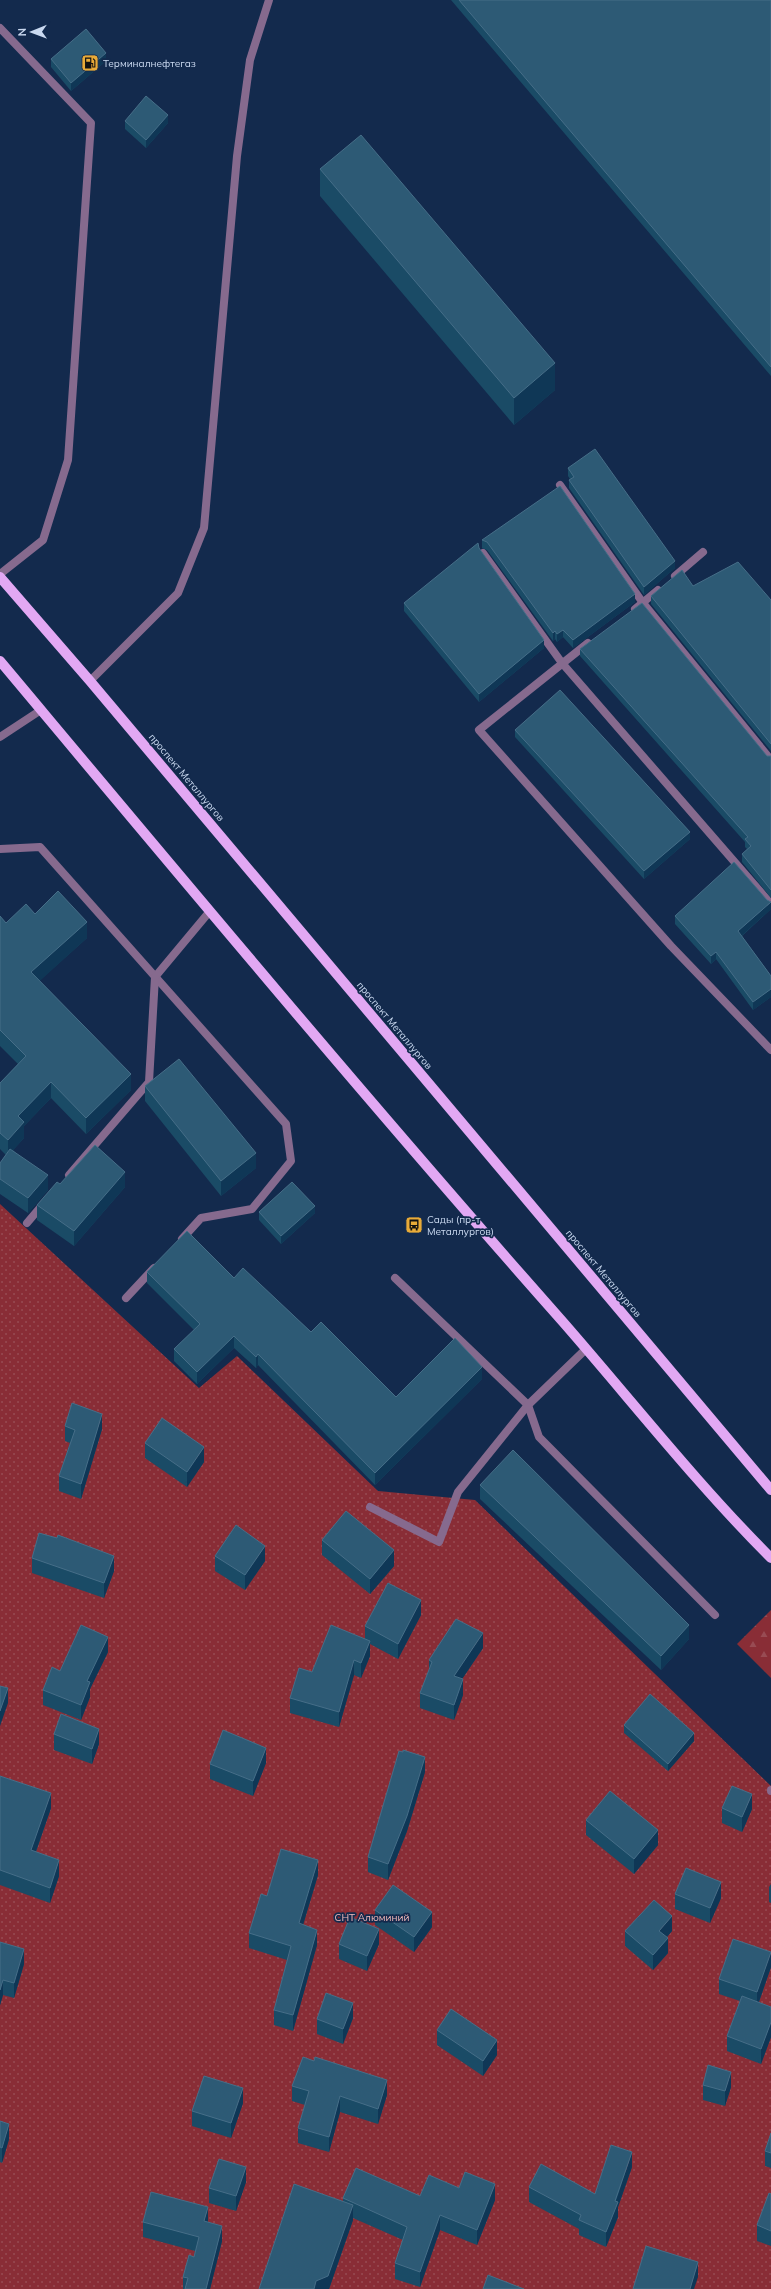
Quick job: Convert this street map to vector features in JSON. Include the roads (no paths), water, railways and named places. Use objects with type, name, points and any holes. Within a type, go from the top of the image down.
[{"type":"main road","name":"проспект Металлургов","points":[[0,577],[90,681],[771,1490]]},
{"type":"main road","points":[[0,661],[454,1200],[586,1349],[725,1511],[771,1558]]},
{"type":"lane","points":[[90,681],[178,594],[204,528],[237,156],[250,60],[269,0]]},
{"type":"lane","points":[[0,28],[91,123],[68,460],[44,540],[0,574]]},
{"type":"lane","points":[[560,485],[643,603],[771,760]]},
{"type":"lane","points":[[631,612],[703,552]]},
{"type":"lane","points":[[483,553],[562,662],[771,904]]},
{"type":"lane","points":[[593,640],[562,662],[479,730],[671,946],[771,1050]]},
{"type":"lane","points":[[0,737],[41,710]]},
{"type":"lane","points":[[0,849],[40,847],[286,1124],[291,1161],[252,1209],[201,1218],[174,1247]]},
{"type":"lane","points":[[62,1182],[148,1082],[155,977],[210,911]]},
{"type":"lane","points":[[27,1223],[52,1194]]},
{"type":"lane","points":[[126,1298],[158,1264]]},
{"type":"lane","points":[[395,1278],[528,1405],[539,1437],[715,1615]]},
{"type":"lane","points":[[370,1507],[439,1542],[458,1492],[528,1405],[586,1349]]},
{"type":"place","name":"Терминалнефтегаз","points":[[90,63]]},
{"type":"place","name":"Сады (пр-т Металлургов)","points":[[414,1225]]},
{"type":"park label","name":"СНТ Алюминий","points":[[372,1917]]}]
